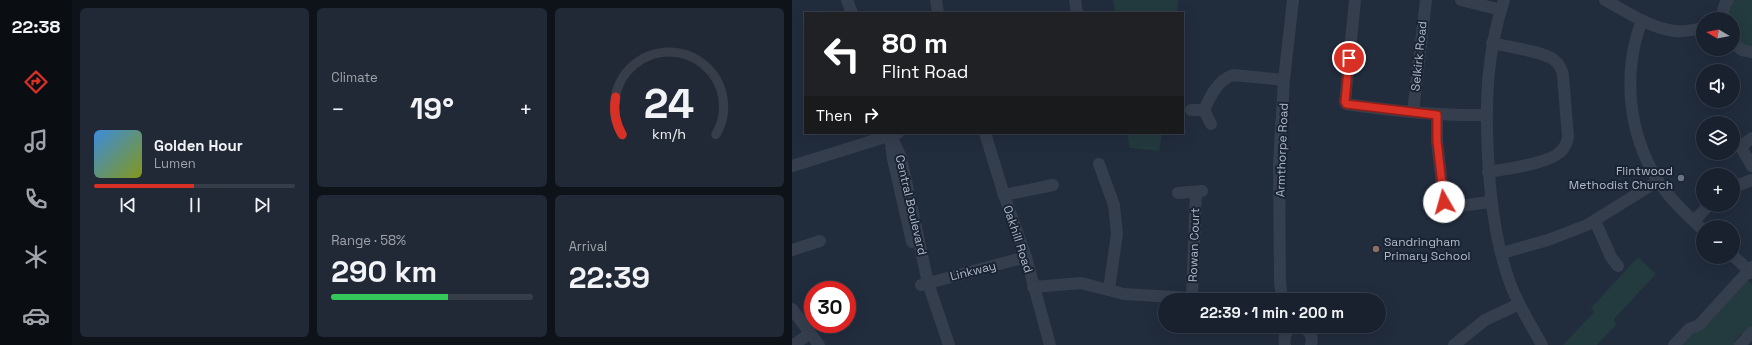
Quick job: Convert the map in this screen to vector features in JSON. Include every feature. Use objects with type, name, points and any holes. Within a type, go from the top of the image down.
[{"type":"street","points":[[847,0],[852,12]]},
{"type":"street","points":[[936,0],[938,12]]},
{"type":"street","points":[[1075,0],[1077,12]]},
{"type":"street","name":"Armthorpe Road","points":[[1281,293],[1279,164],[1284,80],[1293,0]]},
{"type":"street","points":[[1355,0],[1346,104],[1437,115],[1485,115]]},
{"type":"street","name":"Selkirk Road","points":[[1413,112],[1426,0]]},
{"type":"street","points":[[1461,0],[1502,5],[1492,43],[1488,69],[1485,115],[1490,202],[1510,281],[1519,304],[1542,345]]},
{"type":"street","points":[[1605,0],[1659,28],[1676,31],[1696,29]]},
{"type":"street","points":[[1723,12],[1728,0]]},
{"type":"street","points":[[1642,20],[1631,63],[1630,87],[1632,108],[1640,144],[1658,181],[1672,199],[1694,221],[1702,212]]},
{"type":"street","points":[[1488,172],[1523,166],[1554,156],[1562,150],[1568,137],[1563,76],[1558,63],[1547,56],[1492,43]]},
{"type":"street","points":[[1740,48],[1752,52]]},
{"type":"street","points":[[1204,110],[1213,92],[1221,81],[1233,75],[1284,80]]},
{"type":"street","points":[[1191,110],[1204,110]]},
{"type":"street","points":[[1204,110],[1211,124]]},
{"type":"street","points":[[1437,115],[1437,141],[1444,202],[1447,206],[1452,207],[1490,202]]},
{"type":"street","points":[[792,166],[892,134]]},
{"type":"street","name":"Central Boulevard","points":[[892,134],[901,158],[909,209],[924,284],[940,345]]},
{"type":"street","name":"Oakhill Road","points":[[985,134],[1004,195],[1026,257],[1050,345]]},
{"type":"street","points":[[1752,138],[1744,144],[1742,149],[1752,166]]},
{"type":"street","points":[[1099,164],[1114,205],[1117,234],[1109,289]]},
{"type":"street","points":[[1740,184],[1752,180]]},
{"type":"street","points":[[1502,253],[1548,240],[1595,221],[1658,181]]},
{"type":"street","points":[[1004,195],[1053,185]]},
{"type":"street","name":"Rowan Court","points":[[1178,193],[1199,192],[1192,293]]},
{"type":"street","points":[[1595,221],[1612,257],[1618,266]]},
{"type":"street","points":[[792,250],[820,241]]},
{"type":"street","name":"Linkway","points":[[924,284],[1026,257]]},
{"type":"street","points":[[1674,345],[1689,329],[1699,325],[1751,270],[1740,261]]},
{"type":"street","points":[[1033,287],[1081,283],[1124,294],[1158,296]]},
{"type":"street","name":"Central Boulevard","points":[[924,284],[949,345]]},
{"type":"street","points":[[1454,345],[1485,320],[1519,304]]},
{"type":"street","points":[[792,309],[804,325]]},
{"type":"street","points":[[1740,345],[1752,332]]},
{"type":"street","points":[[794,345],[810,333],[819,345]]},
{"type":"street","points":[[1285,333],[1285,345]]},
{"type":"green space","points":[[1113,0],[1178,0],[1177,12],[1115,12]]},
{"type":"green space","points":[[1735,0],[1752,0],[1752,46],[1740,42],[1740,12],[1728,12]]},
{"type":"green space","points":[[1127,134],[1162,134],[1159,151],[1130,148]]},
{"type":"green space","points":[[1638,257],[1656,274],[1614,319],[1616,325],[1597,345],[1563,345],[1594,312],[1591,308]]},
{"type":"green space","points":[[1745,278],[1752,284],[1752,328],[1745,336],[1741,333],[1734,342],[1736,345],[1679,345]]},
{"type":"place","name":"Flintwood Methodist Church","points":[[1681,178]]},
{"type":"place","name":"Sandringham Primary School","points":[[1376,249]]},
{"type":"route","points":[[1349,58],[1346,104],[1384,110],[1437,115],[1437,141],[1444,202]]}]
